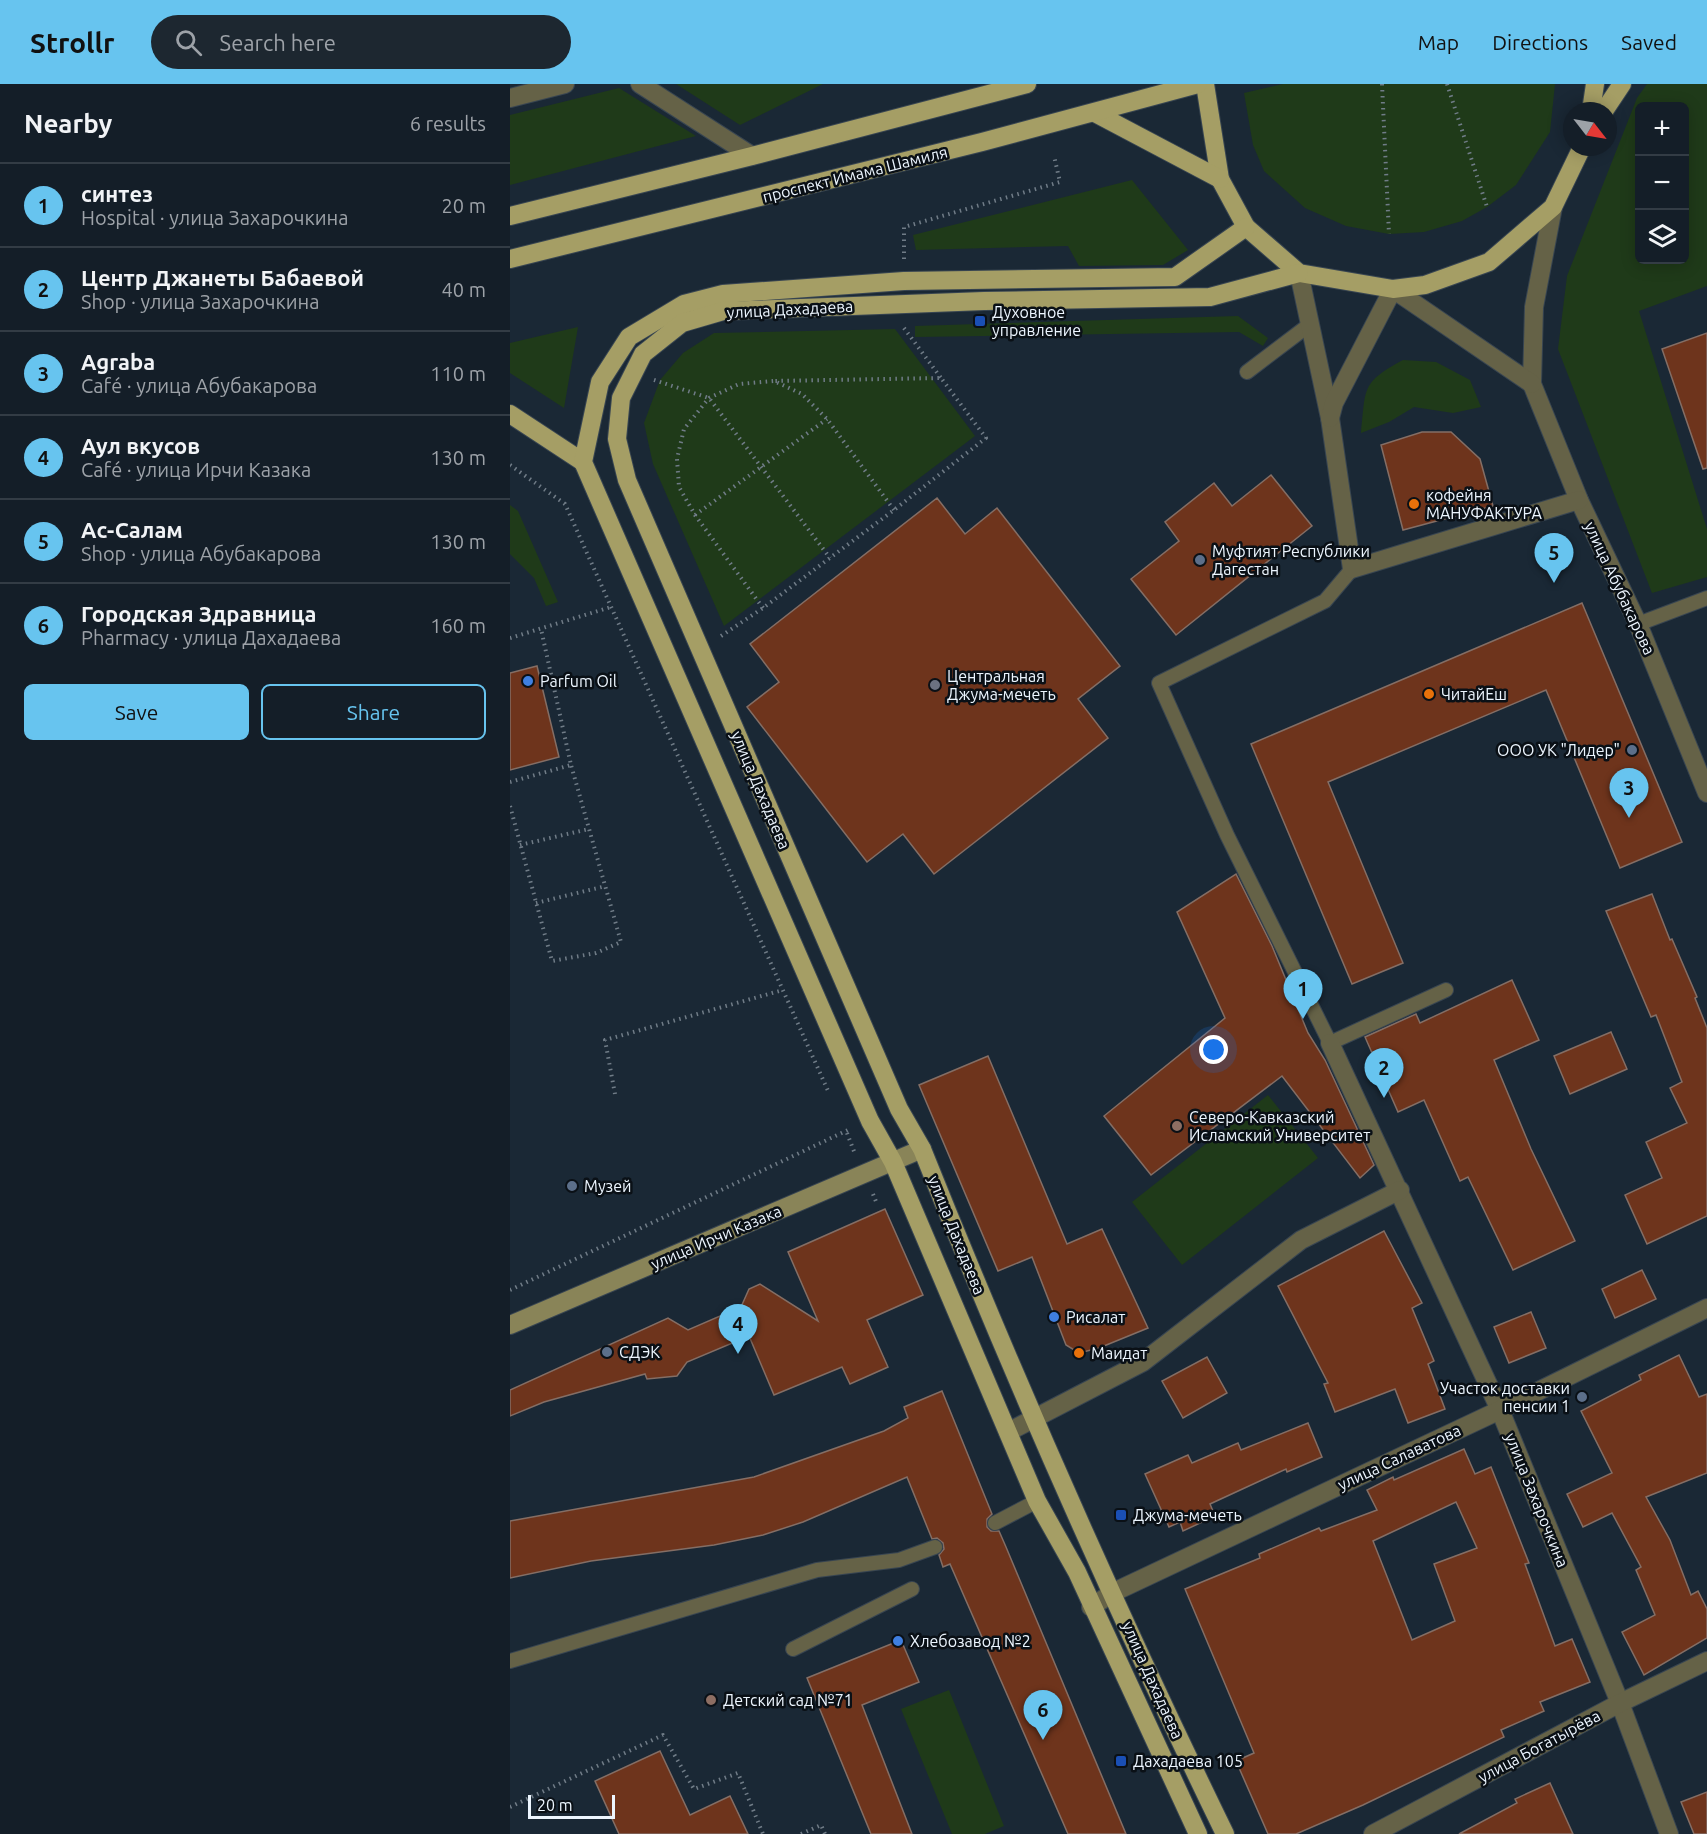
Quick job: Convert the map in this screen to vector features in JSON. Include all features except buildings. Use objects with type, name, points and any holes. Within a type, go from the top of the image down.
[{"type":"main road","points":[[510,216],[1027,84]]},
{"type":"main road","name":"проспект Имама Шамиля","points":[[510,259],[1095,113],[1198,84]]},
{"type":"main road","points":[[1205,84],[1220,179],[1246,227],[1299,273]]},
{"type":"main road","points":[[1592,102],[1595,84]]},
{"type":"main road","points":[[1610,102],[1622,84]]},
{"type":"main road","points":[[1095,113],[1220,179]]},
{"type":"main road","name":"улица Абубакарова","points":[[1299,273],[1393,289],[1425,285],[1489,262],[1552,207],[1578,156]]},
{"type":"main road","name":"улица Дахадаева","points":[[1198,1834],[1091,1607],[1077,1572],[1037,1501],[893,1162],[870,1121],[582,462],[600,382],[629,337],[684,304],[723,294],[904,281],[1175,277],[1246,227]]},
{"type":"main road","name":"улица Дахадаева","points":[[1226,1834],[1150,1675],[1035,1420],[922,1149],[899,1109],[627,480],[617,439],[621,398],[643,354],[682,323],[723,311],[961,302],[1210,297],[1299,273]]},
{"type":"main road","points":[[510,414],[582,462]]},
{"type":"main road","name":"улица Ирчи Казака","points":[[510,1326],[922,1149]]},
{"type":"street","points":[[510,98],[565,84]]},
{"type":"street","points":[[640,84],[752,156]]},
{"type":"street","name":"улица Абубакарова","points":[[1552,207],[1534,307],[1532,384],[1579,500],[1638,624],[1707,793]]},
{"type":"street","points":[[1299,273],[1330,418],[1352,569],[1579,500]]},
{"type":"street","points":[[1330,418],[1334,403],[1393,289]]},
{"type":"street","name":"улица Абубакарова","points":[[1393,289],[1532,384]]},
{"type":"street","name":"улица Захарочкина","points":[[1330,1043],[1500,1410],[1620,1703],[1669,1834]]},
{"type":"street","points":[[1008,1432],[1143,1362],[1301,1240],[1400,1190]]},
{"type":"street","name":"улица Салаватова","points":[[1091,1607],[1114,1593],[1500,1410],[1707,1308]]},
{"type":"street","name":"улица Богатырёва","points":[[1373,1834],[1620,1703],[1707,1661]]},
{"type":"lane","points":[[1247,372],[1309,325]]},
{"type":"lane","points":[[1352,569],[1325,601],[1159,683],[1227,835],[1330,1043],[1446,990]]},
{"type":"lane","points":[[1638,624],[1707,598]]},
{"type":"lane","points":[[995,1523],[1037,1501]]},
{"type":"lane","points":[[510,1661],[817,1570],[899,1560],[935,1547]]},
{"type":"lane","points":[[793,1649],[912,1589]]},
{"type":"path","points":[[1382,84],[1389,234]]},
{"type":"path","points":[[1447,84],[1487,207]]},
{"type":"path","points":[[904,281],[904,227],[1060,182],[1054,156]]},
{"type":"path","points":[[717,627],[722,638],[831,558],[986,438],[901,324],[913,323]]},
{"type":"path","points":[[648,389],[650,379],[657,371]]},
{"type":"path","points":[[763,608],[695,515],[679,487],[677,459],[684,429],[709,398],[739,384],[774,381],[941,378]]},
{"type":"path","points":[[650,379],[709,398],[831,558]]},
{"type":"path","points":[[774,381],[802,394],[827,419],[894,510]]},
{"type":"path","points":[[695,515],[827,419]]},
{"type":"path","points":[[510,465],[565,504],[832,1098]]},
{"type":"path","points":[[510,638],[611,607]]},
{"type":"path","points":[[510,806],[552,961],[596,953],[621,942],[571,765],[541,629]]},
{"type":"path","points":[[510,782],[571,765]]},
{"type":"path","points":[[520,845],[589,829]]},
{"type":"path","points":[[536,903],[606,886]]},
{"type":"path","points":[[615,1094],[605,1040],[783,990]]},
{"type":"path","points":[[842,1120],[877,1204]]},
{"type":"path","points":[[510,1290],[870,1121]]},
{"type":"path","points":[[510,1807],[663,1735],[694,1789],[738,1773],[763,1834]]},
{"type":"path","points":[[801,1834],[821,1825],[825,1834]]},
{"type":"green space","points":[[676,84],[823,84],[740,125]]},
{"type":"green space","points":[[1283,84],[1555,84],[1550,132],[1516,185],[1487,207],[1462,221],[1424,232],[1389,234],[1346,226],[1305,208],[1264,171],[1253,145],[1244,93]]},
{"type":"green space","points":[[1647,84],[1707,84],[1707,286],[1639,311],[1707,529],[1707,577],[1652,593],[1558,349],[1567,276],[1614,156],[1617,156],[1617,149],[1635,103],[1635,264],[1689,264],[1689,102],[1635,102]]},
{"type":"green space","points":[[619,88],[696,136],[510,185],[510,115]]},
{"type":"green space","points":[[1132,180],[1188,250],[1163,265],[1079,266],[1068,246],[916,250],[913,235]]},
{"type":"green space","points":[[1238,316],[1268,338],[1263,346],[1239,332],[915,337],[915,326]]},
{"type":"green space","points":[[578,327],[564,408],[510,373],[510,343]]},
{"type":"green space","points":[[895,329],[975,436],[724,626],[653,464],[644,423],[660,380],[683,353],[714,333]]},
{"type":"green space","points":[[1403,360],[1436,362],[1470,380],[1481,407],[1453,413],[1414,407],[1389,422],[1361,433],[1368,388],[1379,375]]},
{"type":"green space","points":[[510,505],[518,511],[558,602],[546,606],[534,578],[510,554]]},
{"type":"green space","points":[[1268,1095],[1318,1158],[1182,1265],[1132,1202]]},
{"type":"green space","points":[[949,1690],[1004,1826],[985,1834],[952,1834],[901,1709]]},
{"type":"place","name":"Духовное управление","points":[[980,321]]},
{"type":"place","name":"кофейня МАНУФАКТУРА","points":[[1414,504]]},
{"type":"place","name":"Муфтият Республики Дагестан","points":[[1200,560]]},
{"type":"place","name":"Ас-Салам","points":[[1554,583]]},
{"type":"place","name":"Parfum Oil","points":[[528,681]]},
{"type":"place","name":"Центральная Джума-мечеть","points":[[935,685]]},
{"type":"place","name":"ЧитайЕш","points":[[1429,694]]},
{"type":"place","name":"ООО УК \"Лидер\"","points":[[1632,750]]},
{"type":"place","name":"Agraba","points":[[1629,818]]},
{"type":"place","name":"синтез","points":[[1303,1019]]},
{"type":"place","name":"Центр Джанеты Бабаевой","points":[[1384,1098]]},
{"type":"place","name":"Северо-Кавказский Исламский Университет","points":[[1177,1126]]},
{"type":"place","name":"Музей","points":[[572,1186]]},
{"type":"place","name":"Рисалат","points":[[1054,1317]]},
{"type":"place","name":"СДЭК","points":[[607,1352]]},
{"type":"place","name":"Маидат","points":[[1079,1353]]},
{"type":"place","name":"Аул вкусов","points":[[738,1354]]},
{"type":"place","name":"Участок доставки пенсии 1","points":[[1582,1397]]},
{"type":"place","name":"Джума-мечеть","points":[[1121,1515]]},
{"type":"place","name":"Хлебозавод №2","points":[[898,1641]]},
{"type":"place","name":"Детский сад №71","points":[[711,1700]]},
{"type":"place","name":"Городская Здравница","points":[[1043,1740]]},
{"type":"place","name":"Дахадаева 105","points":[[1121,1761]]}]
